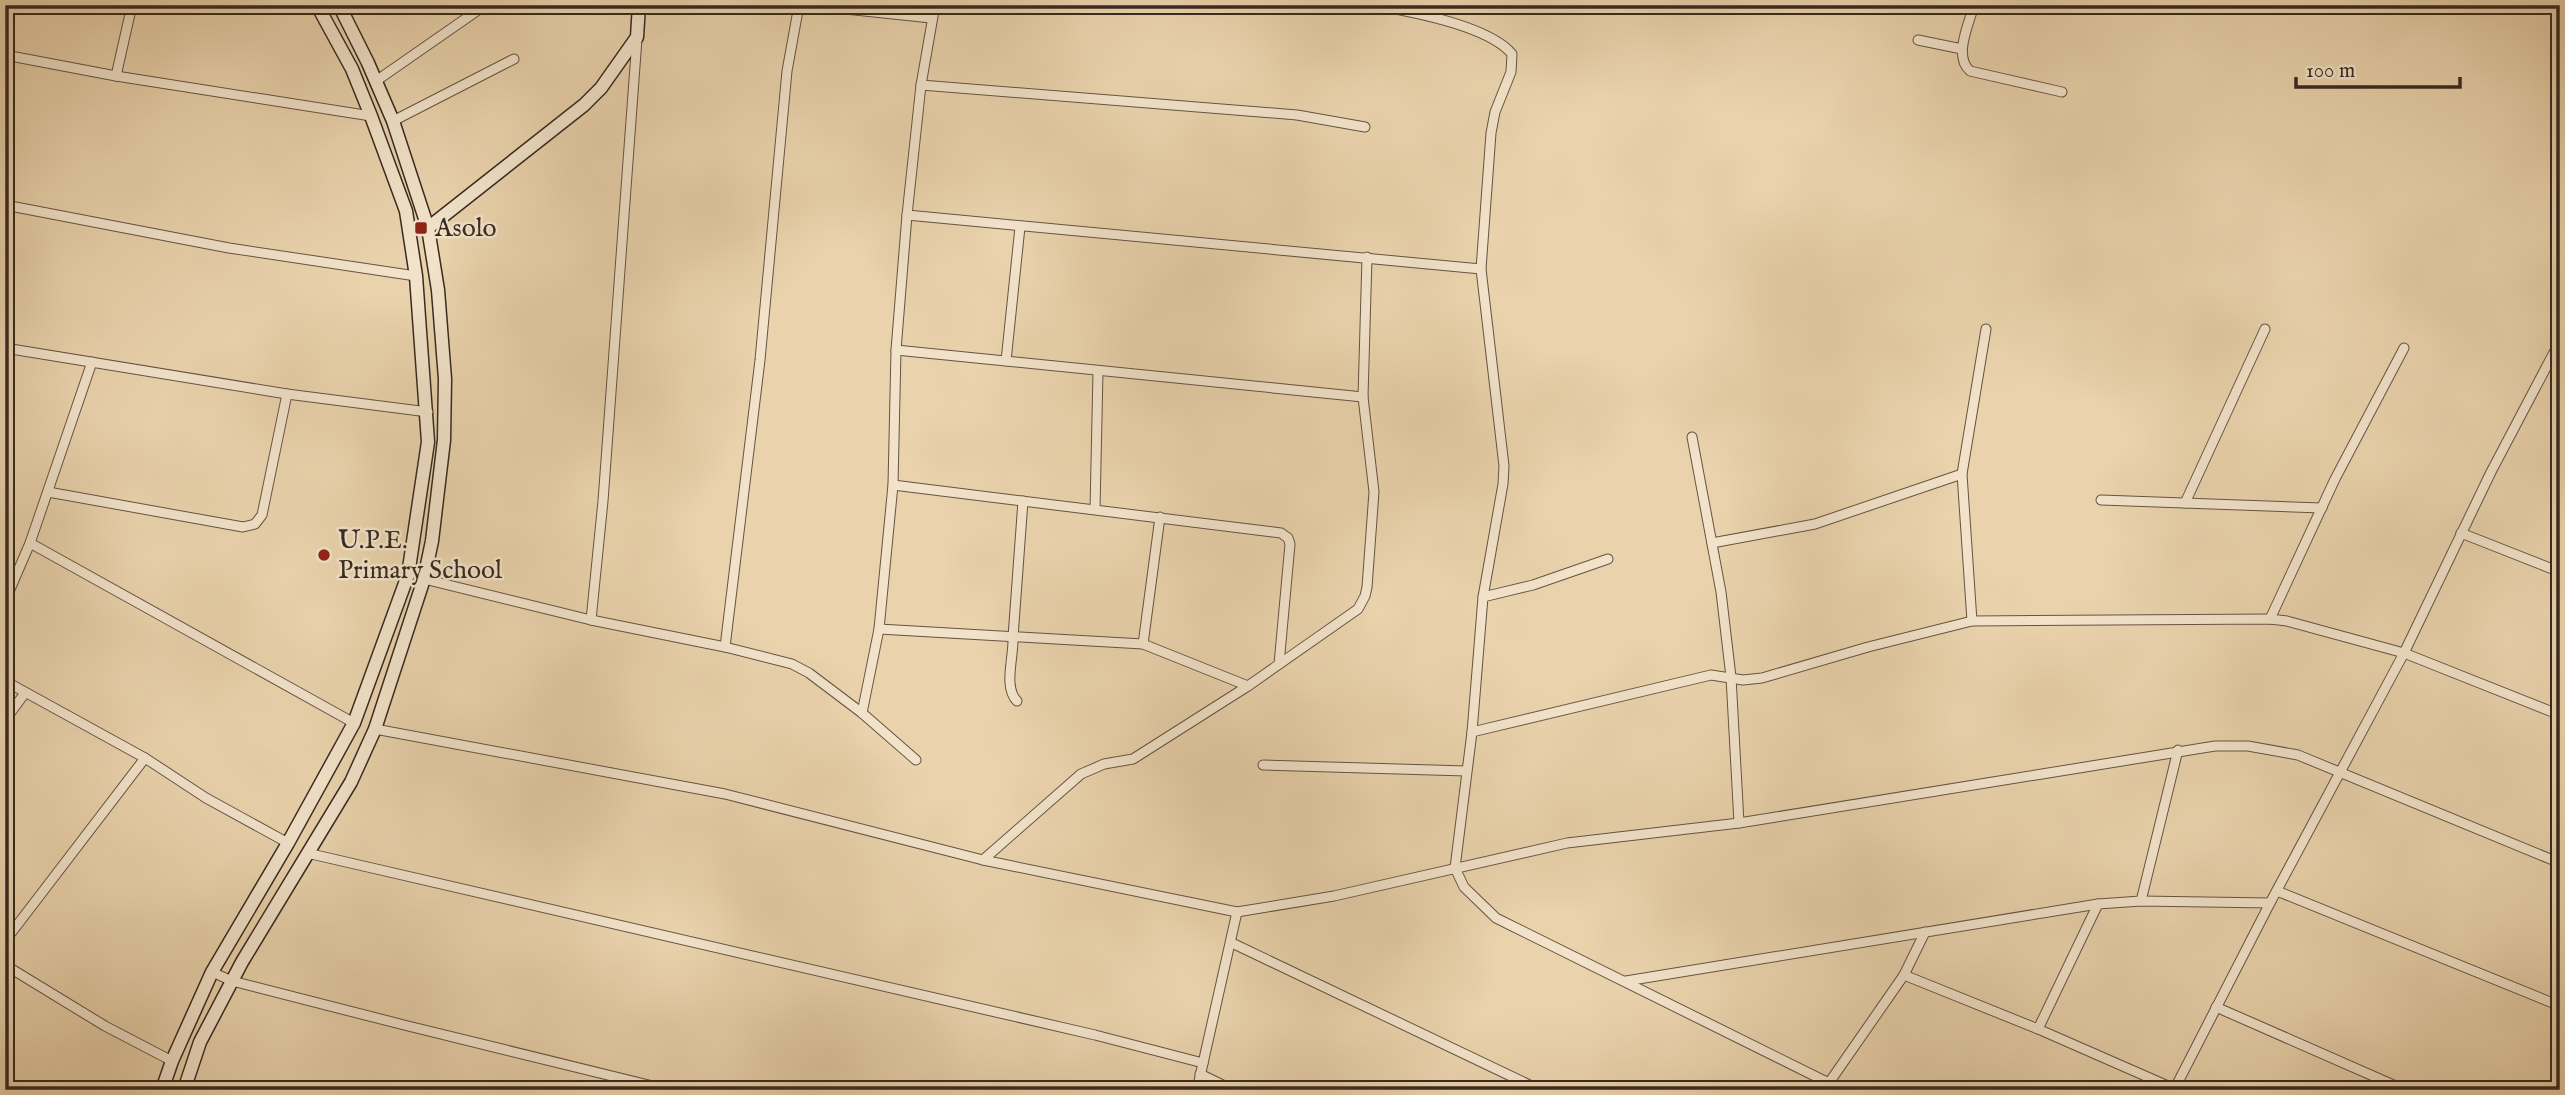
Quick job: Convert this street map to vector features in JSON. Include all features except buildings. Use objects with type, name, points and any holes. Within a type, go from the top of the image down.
[{"type":"street","points":[[117,76],[132,5]]},
{"type":"street","points":[[163,1090],[172,1061],[212,971],[289,843],[354,723],[408,575],[428,442],[428,412],[416,275],[405,211],[352,69],[317,5]]},
{"type":"street","points":[[184,1090],[200,1042],[232,981],[351,782],[375,729],[424,579],[432,541],[445,412],[438,290],[428,228],[393,121],[339,5]]},
{"type":"street","points":[[591,620],[603,501],[639,5]]},
{"type":"street","points":[[725,647],[760,360],[787,71],[799,5]]},
{"type":"street","points":[[807,5],[931,18]]},
{"type":"street","points":[[862,713],[879,629],[892,485],[896,350],[907,215],[921,85],[935,5]]},
{"type":"street","points":[[1373,5],[1419,12],[1449,21],[1491,38],[1512,54],[1511,72],[1495,112],[1491,133],[1481,270],[1504,466],[1483,597],[1472,732],[1455,868],[1464,887],[1496,918],[1626,981],[1827,1087],[1843,1090]]},
{"type":"street","points":[[1974,5],[1962,49],[1962,61],[1970,71],[2062,92]]},
{"type":"street","points":[[376,81],[481,8]]},
{"type":"street","points":[[428,228],[584,105],[601,88],[637,37]]},
{"type":"street","points":[[1918,40],[1962,49]]},
{"type":"street","points":[[5,55],[117,76],[371,116]]},
{"type":"street","points":[[393,121],[514,59]]},
{"type":"street","points":[[921,85],[1297,115],[1365,127]]},
{"type":"street","points":[[5,205],[229,248],[416,275]]},
{"type":"street","points":[[907,215],[1481,270]]},
{"type":"street","points":[[1006,361],[1020,226]]},
{"type":"street","points":[[983,860],[1082,774],[1104,764],[1133,759],[1248,686],[1358,608],[1365,596],[1374,492],[1363,397],[1367,257]]},
{"type":"street","points":[[1972,621],[1962,474],[1986,329]]},
{"type":"street","points":[[2185,503],[2265,330]]},
{"type":"street","points":[[1904,975],[2038,1029],[2174,1089],[2404,653],[2491,472],[2560,341]]},
{"type":"street","points":[[5,348],[287,394],[428,412]]},
{"type":"street","points":[[2270,619],[2322,508],[2404,348]]},
{"type":"street","points":[[896,350],[1363,397]]},
{"type":"street","points":[[5,601],[30,543],[92,362]]},
{"type":"street","points":[[1095,509],[1098,372]]},
{"type":"street","points":[[48,492],[243,527],[255,524],[262,515],[287,394]]},
{"type":"street","points":[[1692,437],[1721,592],[1731,677],[1739,823]]},
{"type":"street","points":[[1712,543],[1815,524],[1962,474]]},
{"type":"street","points":[[892,485],[1281,533],[1288,538],[1290,544],[1279,664]]},
{"type":"street","points":[[2101,500],[2322,508]]},
{"type":"street","points":[[1017,701],[1009,681],[1014,653],[1023,501]]},
{"type":"street","points":[[1143,644],[1160,517]]},
{"type":"street","points":[[2461,533],[2560,572]]},
{"type":"street","points":[[30,543],[354,723]]},
{"type":"street","points":[[1483,597],[1533,585],[1608,559]]},
{"type":"street","points":[[424,579],[591,620],[725,647],[792,664],[809,673],[862,713],[916,760]]},
{"type":"street","points":[[1472,732],[1711,675],[1743,680],[1762,678],[1972,621],[2287,621],[2404,653],[2560,715]]},
{"type":"street","points":[[879,629],[1143,644],[1248,686]]},
{"type":"street","points":[[5,681],[145,758],[206,798],[289,843]]},
{"type":"street","points":[[5,720],[25,693]]},
{"type":"street","points":[[375,729],[725,794],[983,860],[1237,912],[1334,896],[1567,843],[1739,823],[2215,746],[2248,746],[2298,755],[2560,863]]},
{"type":"street","points":[[2141,901],[2178,750]]},
{"type":"street","points":[[5,941],[145,758]]},
{"type":"street","points":[[1263,765],[1466,771]]},
{"type":"street","points":[[307,852],[1082,1032],[1203,1063]]},
{"type":"street","points":[[2277,891],[2560,1006]]},
{"type":"street","points":[[1626,981],[2098,904],[2141,901],[2270,903]]},
{"type":"street","points":[[2038,1029],[2098,904]]},
{"type":"street","points":[[1197,1090],[1237,912]]},
{"type":"street","points":[[1827,1087],[1904,975],[1925,932]]},
{"type":"street","points":[[1232,943],[1540,1090]]},
{"type":"street","points":[[5,965],[106,1026],[172,1061]]},
{"type":"street","points":[[212,971],[232,981],[404,1026],[669,1090]]},
{"type":"street","points":[[2216,1007],[2405,1090]]},
{"type":"street","points":[[1200,1074],[1233,1090]]},
{"type":"place","name":"Asolo","points":[[421,228]]},
{"type":"place","name":"U.P.E. Primary School","points":[[324,555]]}]
